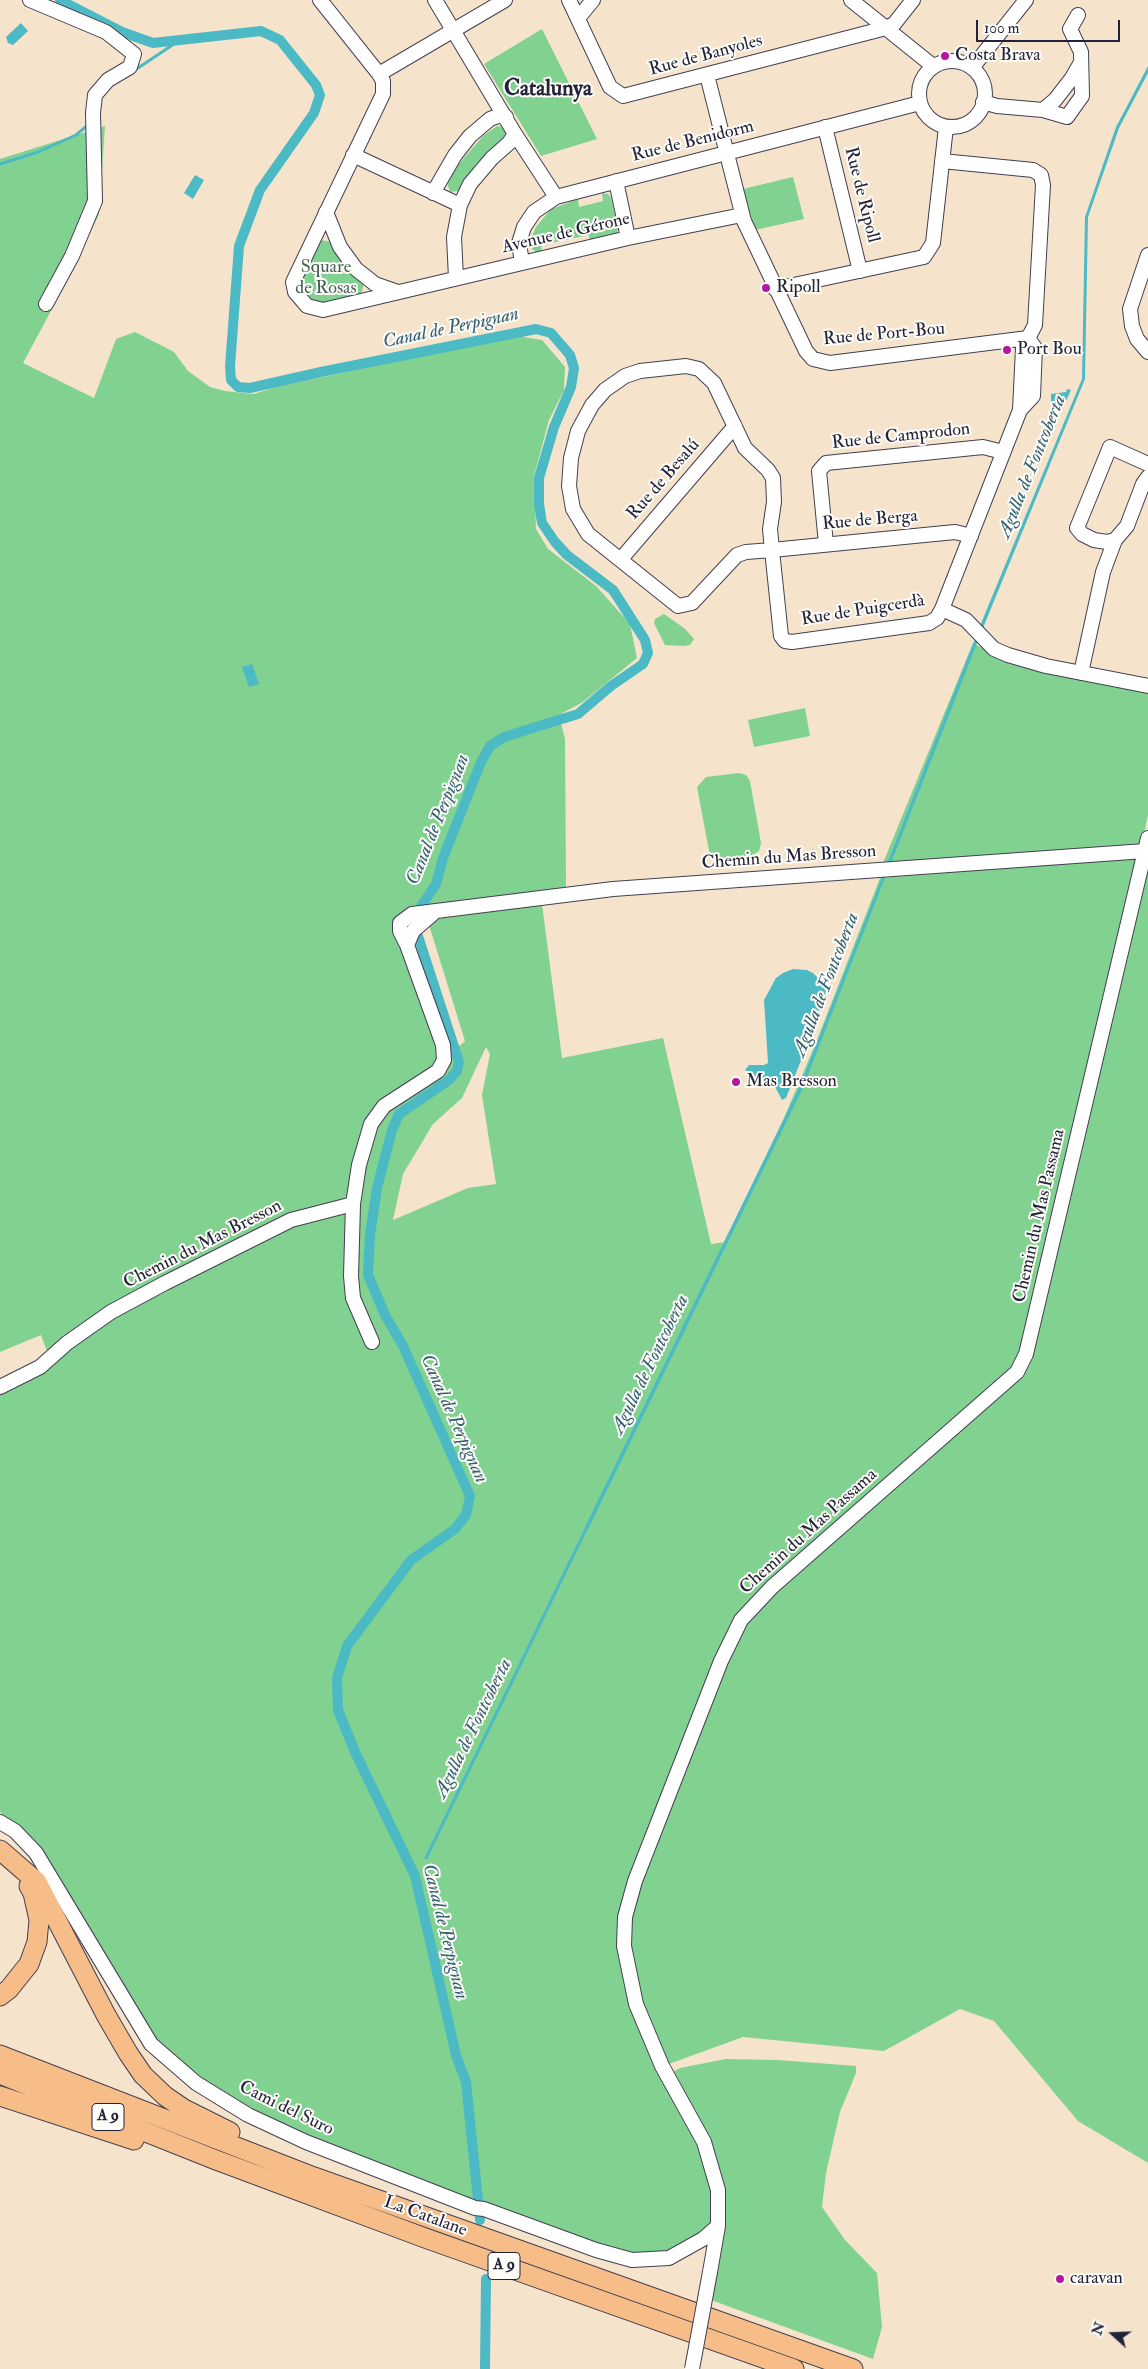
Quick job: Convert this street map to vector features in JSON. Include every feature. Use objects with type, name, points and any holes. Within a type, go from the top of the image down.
[{"type":"highway","points":[[0,1850],[17,1862],[37,1882],[106,2015],[143,2075],[165,2096],[184,2109],[213,2125],[285,2155],[314,2177]]},
{"type":"highway","points":[[0,1996],[9,1989],[29,1964],[37,1942],[39,1920],[33,1893],[17,1862]]},
{"type":"highway","name":"La Catalane","points":[[0,2055],[314,2177],[853,2369]]},
{"type":"highway","name":"La Catalane","points":[[0,2074],[216,2160],[434,2241],[794,2369]]},
{"type":"highway","points":[[0,2096],[179,2157],[216,2160]]},
{"type":"street","points":[[30,0],[106,32],[134,54],[130,67],[108,80],[95,95],[93,113],[94,202],[72,256],[46,304]]},
{"type":"street","points":[[320,0],[379,74],[505,0]]},
{"type":"street","points":[[435,0],[515,134],[556,196]]},
{"type":"street","name":"Rue de Banyoles","points":[[570,0],[610,87],[623,96],[886,28]]},
{"type":"street","points":[[579,17],[593,0]]},
{"type":"street","points":[[851,0],[933,66]]},
{"type":"street","points":[[886,28],[894,24],[913,0]]},
{"type":"street","points":[[972,68],[1026,0]]},
{"type":"street","points":[[983,102],[1042,110],[1067,117],[1082,96],[1081,52],[1070,29],[1078,15]]},
{"type":"street","points":[[953,61],[972,68],[982,82],[983,102],[975,116],[968,122],[946,127],[931,119],[920,103],[919,93],[921,83],[933,66],[953,61]]},
{"type":"street","points":[[1042,110],[1055,100],[1080,64]]},
{"type":"street","name":"Avenue de Gérone","points":[[379,74],[383,81],[382,94],[293,282],[295,292],[307,306],[323,310],[628,238],[742,215]]},
{"type":"street","name":"Rue de Port-Bou","points":[[707,75],[742,215],[775,289],[806,351],[819,362],[830,363],[1028,338]]},
{"type":"street","name":"Rue de Benidorm","points":[[522,263],[519,243],[524,226],[534,212],[556,196],[920,103]]},
{"type":"street","points":[[433,193],[455,155],[470,136],[490,119],[498,116],[506,117]]},
{"type":"street","name":"Rue de Ripoll","points":[[825,127],[860,271]]},
{"type":"street","points":[[775,289],[918,260],[929,252],[933,243],[946,127]]},
{"type":"street","points":[[456,278],[454,237],[460,205],[470,184],[492,158],[509,143],[515,134]]},
{"type":"street","points":[[353,155],[460,205]]},
{"type":"street","points":[[942,161],[1033,170],[1041,175],[1043,185],[1035,325],[1028,338]]},
{"type":"street","points":[[616,181],[628,238]]},
{"type":"street","points":[[326,212],[340,247],[356,269],[375,284],[399,292]]},
{"type":"street","points":[[1148,255],[1130,309],[1132,326],[1137,339],[1148,352]]},
{"type":"street","name":"Rue de Puigcerdà","points":[[772,550],[781,636],[785,641],[792,642],[929,623],[937,618],[1020,410],[1033,396],[1035,348],[1028,338]]},
{"type":"street","name":"Rue de Berga","points":[[772,550],[770,530],[774,502],[773,478],[768,470],[746,448],[714,383],[699,370],[686,366],[640,371],[625,376],[605,390],[592,405],[578,431],[571,458],[569,486],[573,509],[588,534],[621,559],[674,605],[684,606],[692,603],[737,555],[746,552],[772,550],[955,532],[971,536]]},
{"type":"street","name":"Rue de Besalú","points":[[621,559],[735,426]]},
{"type":"street","name":"Rue de Camprodon","points":[[826,544],[819,471],[826,464],[983,447],[1003,452]]},
{"type":"street","points":[[1114,540],[1107,542],[1094,540],[1082,534],[1077,528],[1110,448],[1148,464]]},
{"type":"street","points":[[1081,673],[1102,572],[1114,540],[1127,526],[1143,484],[1148,477]]},
{"type":"street","points":[[942,609],[966,620],[994,649],[1008,655],[1081,673],[1148,686]]},
{"type":"street","name":"Chemin du Mas Bresson","points":[[0,1387],[40,1367],[67,1343],[111,1312],[165,1283],[291,1220],[352,1204],[358,1165],[371,1124],[384,1106],[438,1071],[444,1060],[443,1045],[407,945],[400,931],[400,923],[405,917],[412,914],[613,889],[1146,845]]},
{"type":"street","name":"Chemin du Mas Passama","points":[[692,2369],[718,2226],[718,2190],[704,2142],[662,2066],[636,2004],[624,1946],[625,1917],[635,1881],[721,1661],[741,1620],[772,1587],[1017,1372],[1026,1354],[1146,845]]},
{"type":"street","points":[[352,1204],[351,1276],[353,1298],[372,1342]]},
{"type":"street","name":"Cami del Suro","points":[[0,1822],[15,1831],[36,1853],[152,2044],[196,2083],[248,2115],[298,2138],[480,2208],[580,2245],[632,2260],[668,2258],[703,2239],[718,2226]]},
{"type":"green space","points":[[542,29],[597,139],[541,156],[484,64]]},
{"type":"green space","points":[[105,126],[99,214],[74,268],[23,363],[94,398],[116,339],[135,332],[174,352],[188,371],[210,387],[225,391],[254,394],[276,387],[518,336],[542,340],[565,367],[564,390],[549,420],[534,476],[536,529],[548,549],[596,586],[630,624],[637,658],[583,702],[559,715],[565,739],[566,890],[414,906],[399,914],[392,927],[439,1046],[440,1060],[435,1068],[381,1103],[349,1201],[290,1216],[48,1354],[41,1335],[0,1352],[0,159]]},
{"type":"green space","points":[[497,126],[503,127],[506,131],[504,137],[476,164],[458,191],[450,192],[447,183],[457,166],[483,136]]},
{"type":"green space","points":[[793,177],[804,219],[755,230],[743,189]]},
{"type":"green space","points":[[602,193],[608,194],[611,198],[618,228],[617,234],[590,241],[589,235],[541,245],[542,252],[537,253],[531,248],[530,241],[536,227],[551,209],[578,199],[579,207],[603,201]]},
{"type":"green space","name":"Square de Rosas","points":[[322,240],[331,242],[364,283],[361,295],[325,304],[314,302],[302,288],[300,280],[318,242]]},
{"type":"green space","points":[[664,614],[684,628],[694,639],[690,645],[665,645],[654,623],[655,619]]},
{"type":"green space","points":[[973,643],[992,653],[1148,691],[1148,815],[1141,847],[883,863]]},
{"type":"green space","points":[[805,708],[810,736],[754,747],[748,720]]},
{"type":"green space","points":[[739,773],[746,775],[750,781],[761,843],[759,851],[753,855],[715,861],[710,856],[697,787],[706,777]]},
{"type":"green space","points":[[1138,858],[1022,1352],[1013,1369],[769,1583],[716,1659],[619,1946],[699,2144],[713,2191],[713,2226],[667,2254],[632,2255],[574,2238],[308,2138],[250,2111],[198,2079],[155,2041],[39,1851],[0,1812],[0,1392],[114,1316],[293,1224],[356,1208],[363,1166],[375,1126],[387,1109],[465,1041],[429,925],[435,919],[542,904],[562,1058],[663,1038],[711,1244],[725,1242],[783,1120],[815,1045],[880,878]],"holes":[[[486,1047],[490,1054],[482,1095],[496,1184],[468,1188],[393,1220],[403,1174],[433,1124],[462,1098]]]},
{"type":"green space","points":[[1148,861],[1148,2163],[1078,2121],[994,2021],[960,2009],[884,2051],[743,2037],[666,2065],[641,2003],[629,1946],[630,1917],[640,1883],[725,1663],[745,1623],[776,1590],[1021,1375]]},
{"type":"green space","points":[[726,2059],[778,2060],[856,2066],[856,2073],[840,2112],[826,2173],[822,2207],[845,2240],[877,2273],[882,2327],[873,2359],[711,2300],[723,2189],[671,2073],[680,2068]]},
{"type":"water","points":[[21,23],[28,31],[13,45],[8,43],[6,37]]},
{"type":"water","points":[[1148,66],[1148,73],[1119,128],[1088,217],[1085,379],[985,623],[889,868],[885,869],[982,621],[1082,379],[1085,217],[1116,127]]},
{"type":"water","points":[[195,175],[204,180],[193,199],[184,193]]},
{"type":"water","points":[[1067,389],[1071,390],[1065,403],[1051,402],[1051,394],[1066,392]]},
{"type":"water","points":[[252,664],[259,684],[249,687],[242,667]]},
{"type":"water","points":[[885,870],[888,870],[802,1090],[589,1527],[586,1525],[799,1088]]},
{"type":"water","points":[[793,969],[807,970],[813,973],[823,983],[826,990],[822,1006],[786,1098],[782,1100],[772,1081],[752,1076],[745,1070],[749,1065],[764,1065],[768,1063],[764,1000],[776,978]]},
{"type":"waterway","name":"Canal de Perpignan","points":[[60,0],[122,32],[153,43],[261,31],[280,40],[316,85],[320,95],[314,113],[260,190],[239,246],[230,366],[231,380],[238,387],[250,388],[536,329],[551,333],[570,355],[574,368],[571,387],[554,427],[539,478],[539,504],[542,523],[567,555],[613,590],[645,640],[648,653],[643,664],[611,686],[578,714],[504,737],[490,746],[481,762],[443,858],[436,884],[420,908]]},
{"type":"waterway","points":[[135,70],[180,40]]},
{"type":"waterway","points":[[0,164],[38,152],[76,135],[88,125]]},
{"type":"waterway","name":"Canal de Perpignan","points":[[418,936],[459,1062],[457,1071],[449,1080],[399,1114],[392,1130],[377,1188],[370,1235],[368,1275],[385,1315],[403,1346],[470,1496],[466,1515],[455,1529],[411,1560],[347,1646],[337,1678],[338,1710],[355,1752],[415,1876],[456,2055],[466,2082],[480,2220]]},
{"type":"waterway","name":"Agulla de Fontcoberta","points":[[426,1858],[589,1523]]},
{"type":"waterway","name":"Canal de Perpignan","points":[[485,2369],[486,2279]]},
{"type":"place","name":"Costa Brava","points":[[945,56]]},
{"type":"place","name":"Ripoll","points":[[766,288]]},
{"type":"place","name":"Port Bou","points":[[1007,350]]},
{"type":"place","name":"Mas Bresson","points":[[736,1082]]},
{"type":"place","name":"caravan","points":[[1060,2279]]},
{"type":"district","name":"Catalunya","points":[[548,90]]}]
